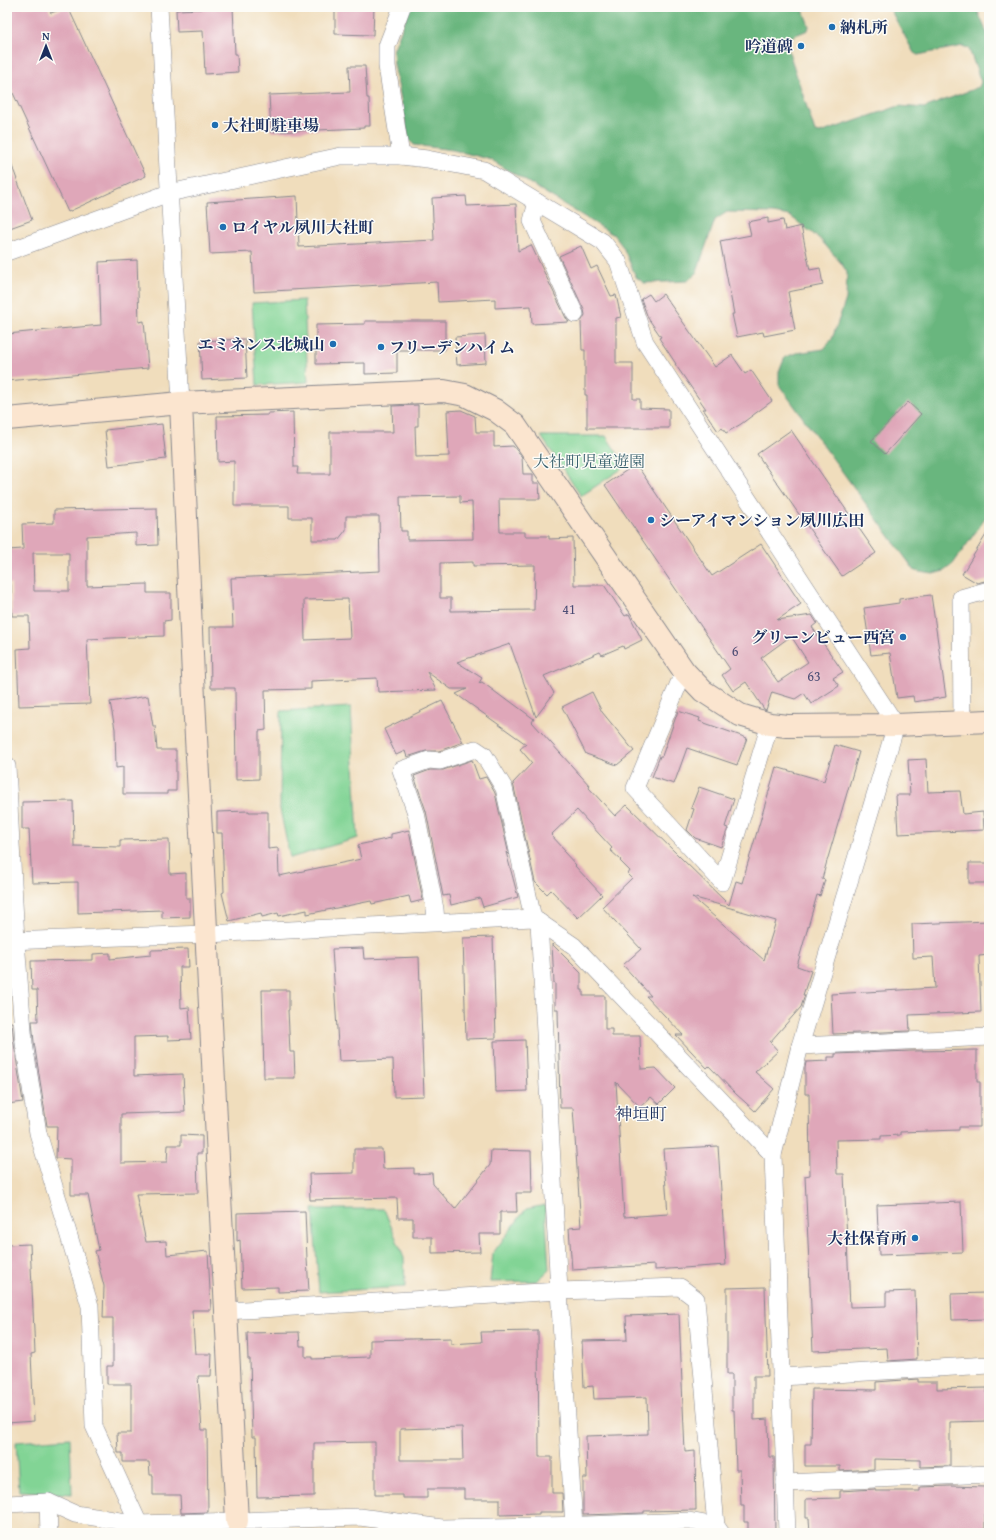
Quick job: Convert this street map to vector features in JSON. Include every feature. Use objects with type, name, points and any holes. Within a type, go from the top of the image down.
[{"type":"street","points":[[159,7],[181,403],[187,548],[238,1527]]},
{"type":"street","points":[[401,156],[387,66],[387,46],[402,7]]},
{"type":"street","points":[[7,252],[169,193],[341,156],[401,156],[427,159],[484,170],[603,242],[618,261],[645,342],[896,725]]},
{"type":"street","points":[[537,202],[532,221],[575,314]]},
{"type":"street","points":[[7,419],[181,403],[444,391],[465,395],[495,410],[516,424],[573,511],[684,671],[703,691],[740,716],[770,724],[787,726],[896,725],[989,721]]},
{"type":"street","points":[[962,723],[961,598],[989,590]]},
{"type":"street","points":[[684,671],[635,788],[722,882],[770,724]]},
{"type":"street","points":[[787,1533],[773,1155],[800,1046],[896,725]]},
{"type":"street","points":[[436,922],[435,909],[416,813],[401,770],[429,760],[440,761],[475,749],[484,755],[504,788],[536,920],[574,1526]]},
{"type":"street","points":[[7,766],[12,941],[24,1043],[38,1133],[90,1306],[94,1426],[139,1524]]},
{"type":"street","points":[[12,941],[207,934],[436,922],[536,920],[574,946],[773,1155]]},
{"type":"street","points":[[800,1046],[989,1037]]},
{"type":"street","points":[[7,1504],[48,1502],[75,1514],[139,1524],[238,1527],[360,1517],[442,1528],[574,1526],[689,1521],[719,1530],[696,1299],[680,1287],[559,1291],[226,1311]]},
{"type":"street","points":[[781,1377],[989,1365]]},
{"type":"street","points":[[785,1483],[989,1474]]},
{"type":"street","points":[[48,1502],[49,1533]]},
{"type":"green space","points":[[410,7],[802,7],[809,26],[808,30],[788,38],[786,43],[815,132],[820,133],[899,106],[924,108],[979,87],[981,82],[969,49],[963,46],[918,55],[914,53],[889,7],[976,7],[989,38],[989,513],[953,564],[944,571],[933,574],[915,571],[779,385],[779,372],[785,357],[796,353],[824,349],[832,339],[846,299],[847,272],[820,239],[790,216],[773,213],[727,212],[715,220],[696,274],[687,281],[644,283],[636,277],[623,247],[614,235],[495,162],[489,159],[453,150],[414,145],[409,140],[394,64],[393,51]]},
{"type":"green space","points":[[304,300],[308,382],[257,385],[252,303]]},
{"type":"green space","name":"大社町児童遊園","points":[[541,436],[606,436],[626,466],[581,496]]},
{"type":"green space","points":[[351,707],[358,838],[290,858],[280,809],[281,711]]},
{"type":"green space","points":[[545,1205],[549,1270],[537,1281],[490,1282],[493,1253],[526,1209]]},
{"type":"green space","points":[[313,1209],[384,1209],[404,1258],[405,1287],[319,1292]]},
{"type":"green space","points":[[70,1438],[72,1494],[19,1491],[16,1442]]},
{"type":"building","points":[[7,7],[48,7],[51,13],[68,7],[146,176],[68,212],[7,80]]},
{"type":"building","points":[[201,7],[233,7],[235,54],[237,54],[238,72],[205,74],[203,31],[177,32],[176,10],[201,9]]},
{"type":"building","points":[[335,7],[374,7],[373,35],[335,34]]},
{"type":"building","points":[[349,66],[365,66],[367,98],[369,98],[370,126],[364,126],[364,128],[271,132],[269,95],[350,92]]},
{"type":"building","points":[[7,158],[9,158],[32,220],[7,229]]},
{"type":"building","points":[[297,196],[299,247],[434,240],[432,198],[466,196],[467,206],[516,204],[518,251],[531,245],[569,322],[532,324],[531,306],[495,308],[495,299],[438,302],[437,282],[254,292],[252,252],[210,254],[207,202]]},
{"type":"building","points":[[768,218],[768,223],[783,220],[785,230],[801,226],[810,270],[820,268],[823,285],[788,292],[795,330],[764,336],[763,332],[737,337],[720,241],[751,235],[748,222]]},
{"type":"building","points":[[581,246],[591,269],[597,266],[611,296],[616,295],[621,317],[616,318],[616,363],[633,363],[633,399],[640,399],[640,408],[669,409],[669,428],[587,428],[585,350],[582,350],[581,322],[585,315],[559,256]]},
{"type":"building","points":[[137,260],[139,322],[144,321],[148,368],[7,381],[7,334],[101,325],[99,262]]},
{"type":"building","points":[[649,294],[654,301],[663,294],[715,367],[732,355],[745,374],[751,370],[772,401],[726,433],[722,428],[718,431],[703,409],[706,409],[675,364],[659,338],[661,337],[648,318],[641,299]]},
{"type":"building","points":[[365,321],[445,321],[445,350],[397,350],[397,373],[365,374],[365,363],[316,364],[316,325],[365,324]]},
{"type":"building","points":[[485,335],[486,363],[457,365],[455,337]]},
{"type":"building","points":[[245,339],[247,378],[202,380],[200,341]]},
{"type":"building","points":[[908,402],[921,414],[885,454],[871,441]]},
{"type":"building","points":[[418,405],[418,426],[415,426],[416,457],[449,456],[447,411],[461,410],[475,416],[476,432],[494,432],[494,447],[513,446],[522,457],[523,474],[533,474],[533,483],[539,483],[540,499],[499,499],[500,532],[525,532],[525,536],[549,536],[549,539],[573,538],[574,585],[604,585],[625,616],[629,614],[642,640],[624,649],[623,646],[602,655],[600,652],[544,676],[554,693],[536,717],[510,644],[457,662],[482,678],[479,683],[482,682],[534,719],[532,722],[615,816],[627,805],[729,905],[736,881],[742,883],[776,767],[824,781],[835,745],[859,752],[822,879],[825,880],[820,896],[817,895],[797,966],[811,971],[803,995],[805,995],[801,1007],[770,1042],[778,1051],[755,1072],[774,1089],[755,1111],[709,1066],[707,1068],[676,1035],[683,1035],[646,996],[651,996],[623,965],[641,949],[602,907],[632,878],[628,874],[630,871],[610,850],[612,848],[577,810],[551,835],[565,850],[564,852],[576,865],[575,866],[602,895],[578,918],[551,890],[547,894],[535,882],[513,783],[532,763],[520,749],[526,744],[456,694],[467,689],[451,689],[427,672],[436,690],[378,692],[377,678],[311,681],[311,689],[265,690],[266,730],[259,731],[259,779],[236,780],[235,688],[211,688],[210,627],[233,627],[231,578],[380,571],[379,516],[346,516],[346,530],[338,540],[312,540],[312,518],[289,518],[289,506],[234,506],[234,461],[218,462],[217,416],[268,415],[268,413],[293,412],[294,467],[298,467],[297,474],[330,474],[330,432],[393,432],[392,406]],"holes":[[[460,496],[460,503],[472,502],[473,539],[407,540],[407,531],[401,531],[400,497]],[[473,562],[473,566],[535,565],[534,610],[451,611],[451,598],[440,598],[440,563]],[[348,599],[350,638],[305,640],[304,600]],[[692,897],[776,921],[764,960]]]},
{"type":"building","points":[[162,424],[166,459],[109,466],[105,430]]},
{"type":"building","points":[[791,430],[876,553],[842,576],[757,454]]},
{"type":"building","points":[[636,464],[712,576],[761,544],[801,604],[777,620],[812,615],[817,623],[812,627],[843,672],[833,678],[839,686],[811,704],[804,693],[795,699],[772,692],[766,710],[746,682],[733,691],[722,675],[730,669],[605,485]],"holes":[[[791,636],[808,662],[778,682],[761,658]]]},
{"type":"building","points":[[157,508],[158,545],[136,546],[136,533],[87,536],[87,586],[147,584],[147,593],[171,593],[171,620],[164,621],[164,636],[87,639],[90,704],[19,706],[17,649],[30,648],[29,616],[12,616],[11,584],[8,584],[7,550],[23,549],[22,524],[54,523],[54,510]],"holes":[[[33,553],[69,553],[69,591],[34,591]]]},
{"type":"building","points":[[989,530],[989,580],[977,583],[962,574]]},
{"type":"building","name":"グリーンビュー西宮","points":[[931,595],[946,697],[914,702],[913,696],[897,698],[890,653],[871,655],[864,608],[899,603],[899,599]]},
{"type":"building","points":[[592,692],[602,712],[634,751],[617,765],[586,754],[562,707]]},
{"type":"building","points":[[148,696],[153,726],[155,726],[157,750],[176,750],[176,791],[167,791],[167,794],[123,794],[123,767],[116,768],[115,729],[110,702]]},
{"type":"building","points":[[442,701],[463,742],[439,751],[426,751],[407,757],[405,751],[396,755],[384,729]]},
{"type":"building","points":[[678,711],[700,718],[699,721],[747,738],[737,765],[687,748],[674,784],[652,777],[660,756],[662,756]]},
{"type":"building","points":[[926,759],[928,792],[960,791],[963,814],[983,812],[984,830],[898,834],[896,795],[910,795],[908,760]]},
{"type":"building","points":[[472,760],[479,779],[486,777],[495,793],[509,855],[506,852],[518,897],[483,907],[480,898],[451,905],[449,895],[443,896],[426,811],[414,776],[430,770],[443,770]]},
{"type":"building","points":[[699,787],[734,799],[725,827],[728,828],[721,847],[695,838],[687,830],[694,809],[691,808]]},
{"type":"building","points":[[73,801],[74,846],[120,847],[120,840],[169,839],[170,874],[186,873],[186,898],[190,898],[190,917],[162,918],[162,910],[78,913],[78,882],[32,883],[29,829],[22,829],[22,802]]},
{"type":"building","points":[[217,812],[268,812],[268,849],[278,848],[279,876],[361,859],[358,845],[391,838],[391,834],[409,830],[423,900],[411,903],[409,896],[372,904],[371,901],[307,914],[307,910],[279,916],[278,913],[262,917],[261,913],[229,921],[222,893],[224,892],[222,833],[217,833]]},
{"type":"building","points":[[969,863],[989,863],[989,883],[969,883]]},
{"type":"building","points":[[989,921],[989,955],[979,956],[981,1012],[909,1015],[910,1031],[833,1034],[831,994],[935,988],[933,957],[913,958],[912,924]]},
{"type":"building","points":[[493,937],[496,1038],[466,1039],[463,938]]},
{"type":"building","points":[[552,944],[581,973],[581,990],[583,990],[583,996],[605,996],[605,1029],[612,1029],[612,1036],[640,1036],[641,1069],[656,1068],[675,1088],[659,1104],[651,1097],[640,1107],[616,1082],[624,1217],[668,1214],[663,1149],[718,1146],[726,1265],[655,1270],[655,1265],[572,1270],[569,1228],[581,1227],[573,1108],[560,1108],[558,1009],[555,1009]]},
{"type":"building","points":[[363,948],[364,959],[419,957],[424,1096],[394,1097],[393,1059],[339,1061],[332,949]]},
{"type":"building","points":[[188,949],[189,967],[180,967],[181,1008],[189,1007],[191,1039],[168,1040],[168,1036],[134,1037],[134,1076],[183,1074],[185,1112],[121,1114],[121,1163],[167,1162],[168,1145],[181,1145],[181,1135],[202,1136],[202,1153],[197,1153],[198,1193],[136,1194],[146,1242],[166,1241],[167,1255],[208,1251],[211,1310],[192,1310],[195,1354],[212,1354],[211,1376],[198,1376],[202,1430],[207,1430],[208,1512],[181,1513],[180,1495],[153,1495],[153,1475],[150,1475],[149,1462],[123,1462],[123,1453],[118,1453],[117,1433],[131,1433],[131,1384],[107,1384],[107,1366],[113,1366],[113,1318],[103,1318],[104,1286],[95,1251],[99,1250],[88,1195],[71,1195],[71,1159],[56,1158],[57,1126],[47,1126],[34,1042],[32,1021],[38,1021],[37,990],[32,990],[31,961],[93,960],[93,954],[110,953],[110,959],[151,955],[151,950]]},
{"type":"building","points":[[262,990],[289,990],[288,1010],[290,1052],[294,1052],[295,1078],[264,1078]]},
{"type":"building","points":[[7,1022],[12,1022],[23,1102],[7,1104]]},
{"type":"building","points":[[525,1040],[527,1091],[496,1092],[494,1041]]},
{"type":"building","points":[[977,1050],[977,1082],[980,1082],[980,1127],[959,1127],[959,1130],[900,1132],[900,1135],[881,1136],[881,1139],[836,1140],[837,1174],[844,1174],[850,1307],[886,1306],[886,1292],[915,1291],[917,1359],[888,1361],[887,1348],[813,1351],[805,1176],[810,1175],[809,1094],[805,1094],[806,1062],[828,1061],[828,1057],[835,1057],[835,1054]]},
{"type":"building","points":[[354,1149],[382,1149],[383,1169],[414,1168],[414,1174],[432,1173],[433,1184],[455,1209],[490,1165],[491,1150],[531,1151],[532,1193],[516,1193],[517,1212],[500,1212],[500,1234],[479,1234],[480,1252],[432,1253],[432,1237],[413,1237],[413,1218],[398,1218],[397,1198],[310,1200],[309,1174],[354,1173]]},
{"type":"building","points":[[961,1202],[963,1252],[879,1255],[877,1205]]},
{"type":"building","points":[[305,1211],[309,1291],[278,1292],[278,1287],[242,1288],[240,1240],[237,1241],[237,1213]]},
{"type":"building","points":[[30,1244],[35,1353],[31,1354],[34,1421],[7,1423],[7,1245]]},
{"type":"building","points":[[765,1287],[768,1376],[754,1376],[754,1420],[768,1419],[769,1457],[774,1457],[775,1533],[748,1533],[748,1522],[744,1522],[744,1506],[741,1506],[740,1470],[736,1470],[734,1410],[732,1410],[732,1374],[727,1374],[727,1288]]},
{"type":"building","points":[[985,1293],[986,1319],[952,1320],[951,1294]]},
{"type":"building","points":[[679,1314],[685,1452],[695,1451],[696,1510],[644,1511],[644,1513],[583,1515],[583,1478],[587,1478],[586,1436],[648,1434],[647,1397],[594,1399],[593,1386],[584,1387],[582,1341],[627,1340],[626,1316]]},
{"type":"building","points":[[538,1331],[539,1457],[552,1457],[552,1493],[562,1493],[563,1512],[500,1515],[500,1499],[464,1499],[464,1489],[427,1489],[427,1498],[403,1498],[403,1495],[375,1495],[375,1442],[314,1443],[314,1496],[257,1497],[256,1437],[252,1437],[250,1359],[248,1359],[247,1333],[299,1332],[300,1346],[305,1346],[305,1357],[312,1357],[312,1359],[370,1357],[370,1340],[451,1338],[451,1344],[482,1342],[481,1332]],"holes":[[[462,1427],[463,1460],[400,1460],[400,1429]]]},
{"type":"building","points":[[918,1379],[918,1382],[937,1382],[937,1389],[987,1388],[987,1421],[950,1422],[950,1466],[920,1467],[920,1460],[874,1459],[874,1469],[840,1471],[840,1466],[805,1466],[805,1444],[811,1444],[812,1389],[876,1390],[876,1382]]},
{"type":"building","points":[[920,1487],[985,1487],[985,1533],[810,1533],[809,1518],[806,1518],[806,1499],[840,1498],[840,1491],[875,1489],[875,1491],[920,1491]]},
{"type":"place","name":"納札所","points":[[832,27]]},
{"type":"place","name":"吟道碑","points":[[801,46]]},
{"type":"place","name":"大社町駐車場","points":[[215,125]]},
{"type":"place","name":"ロイヤル夙川大社町","points":[[223,227]]},
{"type":"place","name":"エミネンス北城山","points":[[333,344]]},
{"type":"place","name":"フリーデンハイム","points":[[381,347]]},
{"type":"place","name":"シーアイマンション夙川広田","points":[[651,520]]},
{"type":"place","name":"グリーンビュー西宮","points":[[903,637]]},
{"type":"place","name":"大社保育所","points":[[915,1238]]},
{"type":"district","name":"神垣町","points":[[641,1114]]}]
